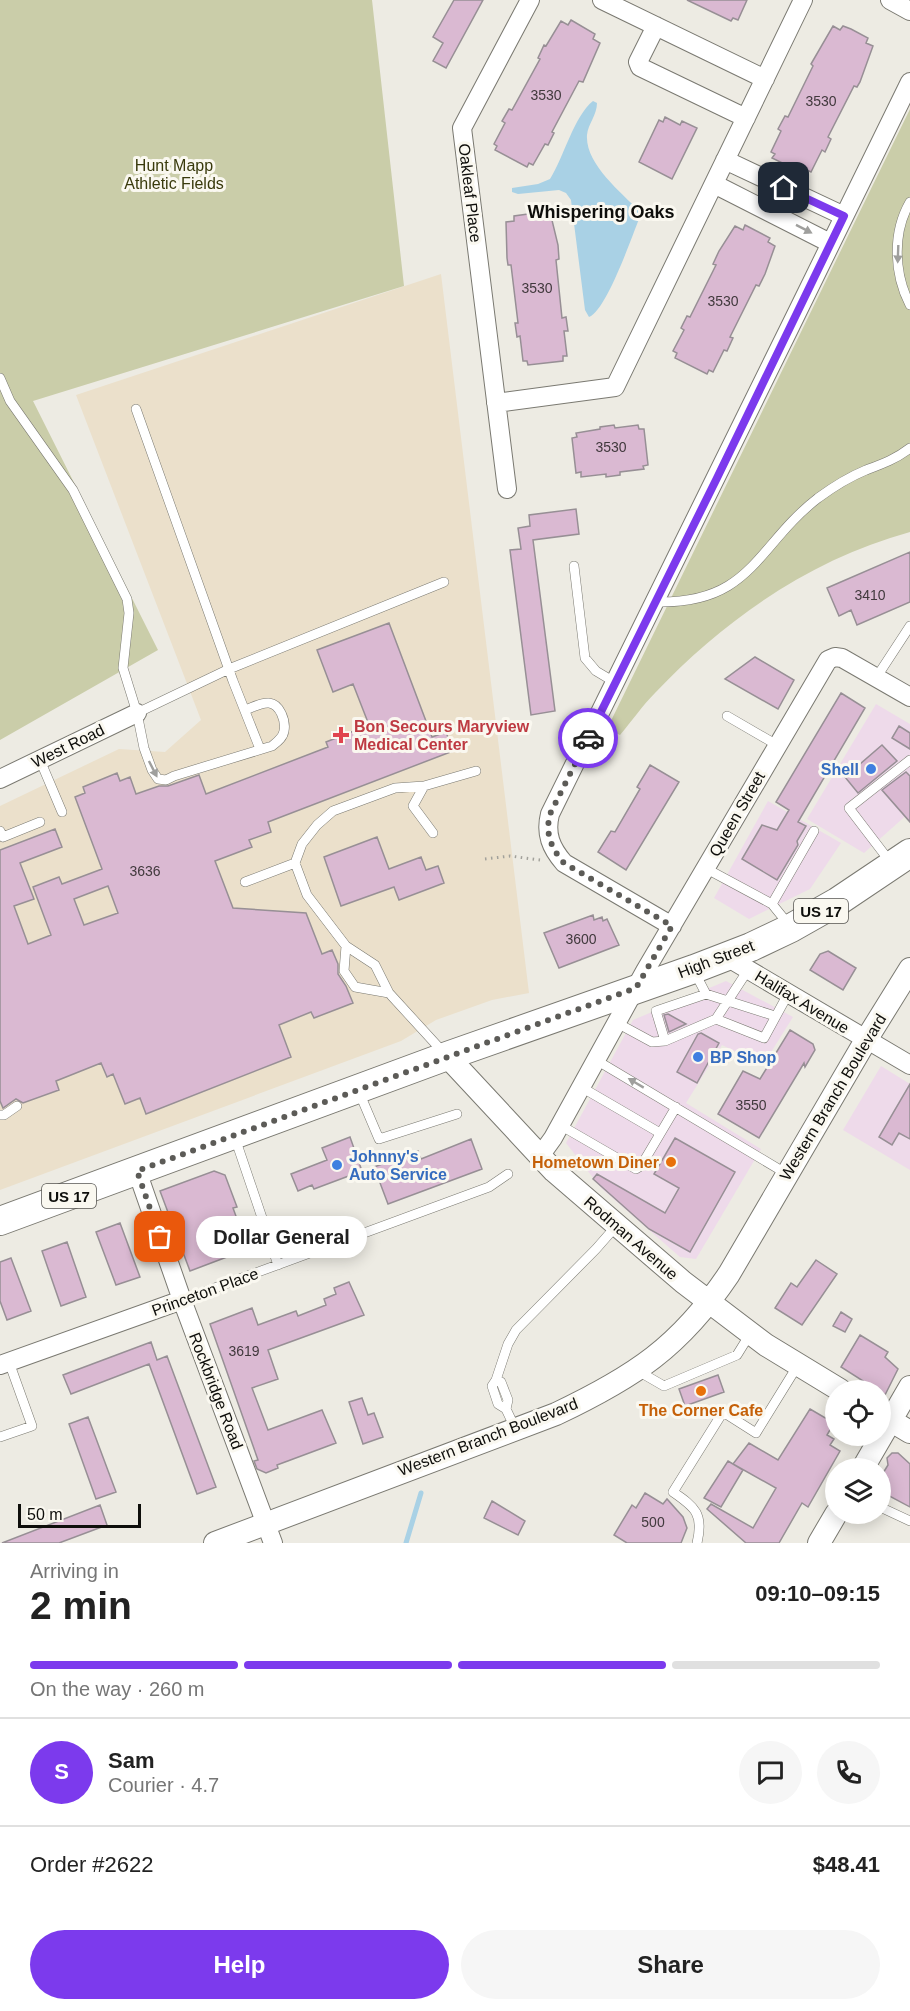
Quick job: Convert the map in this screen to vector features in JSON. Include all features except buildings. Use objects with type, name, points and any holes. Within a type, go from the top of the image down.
[{"type":"main road","name":"High Street","points":[[0,1221],[447,1056],[647,991],[700,982],[737,963],[751,947],[837,902],[901,859]]},
{"type":"street","name":"Oakleaf Place","points":[[507,489],[462,128],[530,0]]},
{"type":"street","points":[[602,0],[765,79]]},
{"type":"street","points":[[496,403],[615,387],[803,0]]},
{"type":"street","points":[[890,0],[910,11]]},
{"type":"street","points":[[656,26],[638,62],[640,67],[746,118]]},
{"type":"street","points":[[672,926],[564,863],[552,844],[547,826],[550,814],[910,82]]},
{"type":"street","points":[[725,160],[844,216]]},
{"type":"street","points":[[714,184],[830,243]]},
{"type":"street","name":"Queen Street","points":[[540,1156],[617,1023],[647,991],[672,926],[828,660],[835,657],[842,658],[876,678]]},
{"type":"street","points":[[876,678],[910,697]]},
{"type":"street","name":"West Road","points":[[0,779],[137,713]]},
{"type":"street","name":"Halifax Avenue","points":[[737,963],[910,1065]]},
{"type":"street","name":"Western Branch Boulevard","points":[[214,1543],[269,1534],[511,1419],[556,1414],[596,1395],[665,1350],[710,1303],[910,969]]},
{"type":"street","name":"Rodman Avenue","points":[[447,1056],[554,1171],[683,1282],[750,1334],[825,1381]]},
{"type":"street","name":"Rockbridge Road","points":[[137,1171],[269,1534]]},
{"type":"street","name":"Princeton Place","points":[[5,1364],[182,1300]]},
{"type":"street","points":[[869,1458],[894,1422],[910,1387]]},
{"type":"street","points":[[819,1543],[830,1524]]},
{"type":"lane","points":[[910,202],[901,227],[897,252],[898,274],[910,305]]},
{"type":"lane","points":[[0,378],[10,401],[73,490],[127,599],[129,613],[123,668],[137,713],[144,748],[158,779],[166,780],[272,746],[280,740],[284,731],[284,721],[276,705],[270,702],[245,710]]},
{"type":"lane","points":[[136,409],[260,749]]},
{"type":"lane","points":[[656,602],[678,602],[720,591],[759,561],[796,518],[819,498],[843,481],[865,470],[885,464],[910,448]]},
{"type":"lane","points":[[574,566],[585,658],[596,671],[616,683]]},
{"type":"lane","points":[[137,713],[229,669],[444,582]]},
{"type":"lane","points":[[876,678],[910,626]]},
{"type":"lane","points":[[728,716],[777,745]]},
{"type":"lane","points":[[40,760],[62,812]]},
{"type":"lane","points":[[901,859],[849,808],[910,760]]},
{"type":"lane","points":[[447,1056],[389,993],[375,965],[346,946],[308,895],[295,863],[302,844],[316,825],[333,811],[395,788],[424,786],[476,771]]},
{"type":"lane","points":[[424,786],[413,806],[433,833]]},
{"type":"lane","points":[[0,831],[3,837],[40,822]]},
{"type":"lane","points":[[772,904],[814,831]]},
{"type":"lane","points":[[245,882],[295,863]]},
{"type":"lane","points":[[705,868],[772,904],[791,928]]},
{"type":"lane","points":[[346,946],[344,972],[355,987],[389,993]]},
{"type":"lane","points":[[617,1023],[652,1042],[664,1041],[716,1019],[727,1001],[737,963]]},
{"type":"lane","points":[[656,1011],[700,982],[727,1001],[775,1016]]},
{"type":"lane","points":[[647,991],[656,1011],[664,1041]]},
{"type":"lane","points":[[716,1019],[764,1038],[788,994]]},
{"type":"lane","points":[[596,1060],[787,1174]]},
{"type":"lane","points":[[581,1087],[660,1133]]},
{"type":"lane","points":[[358,1090],[379,1139],[457,1114]]},
{"type":"lane","points":[[0,1115],[4,1115],[17,1106]]},
{"type":"lane","points":[[560,1125],[636,1169],[641,1166],[676,1107]]},
{"type":"lane","points":[[234,1135],[278,1265]]},
{"type":"lane","name":"Princeton Place","points":[[182,1300],[489,1187],[508,1174]]},
{"type":"lane","points":[[511,1419],[508,1400],[501,1382],[496,1380],[507,1344],[516,1330],[617,1225]]},
{"type":"lane","points":[[636,1370],[664,1386],[737,1355],[750,1334]]},
{"type":"lane","points":[[0,1437],[32,1426],[5,1364]]},
{"type":"lane","points":[[697,1543],[699,1522],[693,1505],[673,1492],[723,1412],[756,1433],[798,1365]]},
{"type":"lane","points":[[891,1512],[910,1521]]},
{"type":"path","points":[[485,859],[510,856],[564,863]]},
{"type":"shaded area","name":"Bon Secours Maryview Medical Center","points":[[441,274],[529,993],[492,1000],[436,1020],[401,1041],[0,1190],[0,806],[119,749],[165,752],[201,720],[76,395]]},
{"type":"shaded area","points":[[876,704],[910,724],[910,812],[864,853],[807,819]]},
{"type":"shaded area","points":[[768,801],[841,843],[810,889],[749,919],[714,898]]},
{"type":"shaded area","points":[[726,981],[793,1017],[763,1065],[722,1045],[686,1103],[761,1149],[696,1259],[680,1257],[601,1188],[566,1143],[633,1020]]},
{"type":"shaded area","points":[[881,1066],[910,1084],[910,1170],[843,1130]]},
{"type":"green space","name":"Hunt Mapp Athletic Fields","points":[[0,0],[372,0],[404,286],[33,401],[158,650],[0,740]]},
{"type":"green space","points":[[910,109],[910,532],[838,558],[772,595],[710,640],[650,698],[620,735],[607,729]]},
{"type":"water","points":[[593,101],[597,103],[597,107],[587,135],[588,146],[598,167],[639,211],[639,219],[610,289],[596,312],[589,317],[585,310],[571,200],[566,193],[559,190],[518,194],[512,192],[512,188],[538,184],[550,179],[580,116]]},
{"type":"waterway","points":[[406,1543],[421,1493]]},
{"type":"way so far","points":[[160,1237],[137,1171],[636,988],[672,926],[571,868],[555,852],[549,840],[547,826],[550,814],[588,738]]},
{"type":"place","name":"Bon Secours Maryview Medical Center","points":[[341,735]]},
{"type":"place","name":"Shell","points":[[871,769]]},
{"type":"place","name":"BP Shop","points":[[698,1057]]},
{"type":"place","name":"Hometown Diner","points":[[671,1162]]},
{"type":"place","name":"Johnny's Auto Service","points":[[337,1165]]},
{"type":"place","name":"Dollar General","points":[[160,1237]]},
{"type":"place","name":"The Corner Cafe","points":[[701,1391]]},
{"type":"district","name":"Whispering Oaks","points":[[601,212]]},
{"type":"route","points":[[588,738],[844,216],[784,188]]}]
